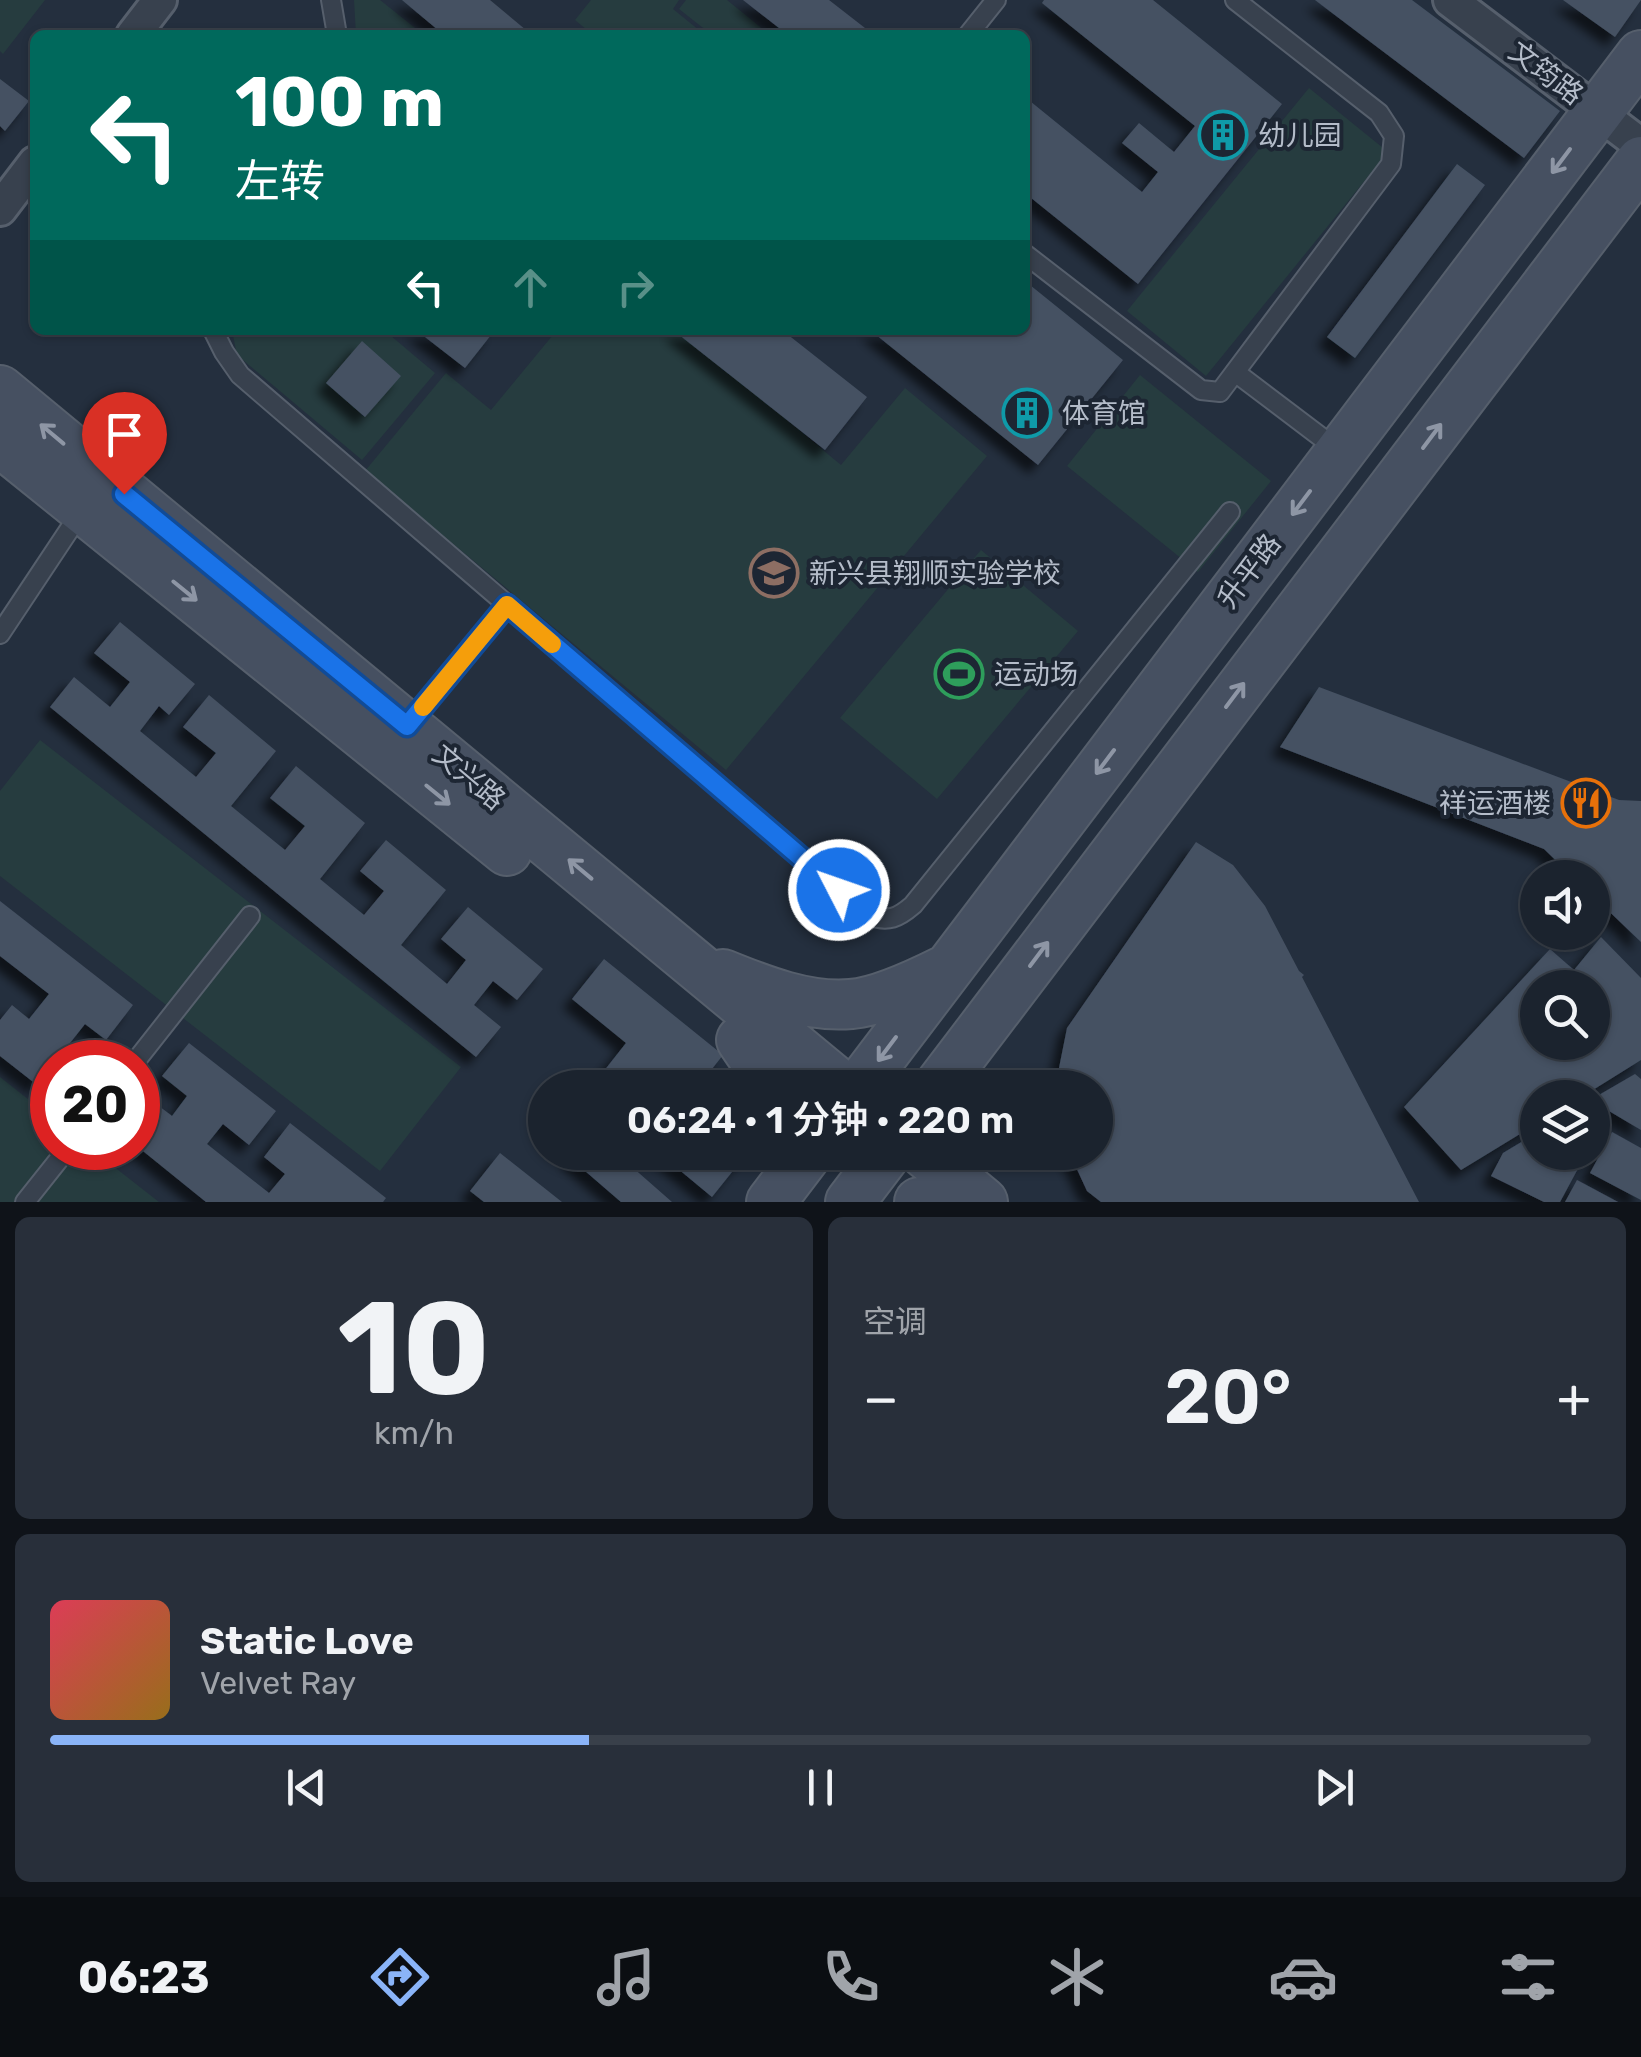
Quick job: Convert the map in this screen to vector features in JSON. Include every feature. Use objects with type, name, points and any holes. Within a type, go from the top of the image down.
[{"type":"street","points":[[137,30],[160,0]]},
{"type":"street","name":"文筠路","points":[[1450,0],[1641,146]]},
{"type":"street","name":"升平路","points":[[872,1070],[1641,55]]},
{"type":"street","points":[[951,1070],[1641,161]]},
{"type":"street","points":[[0,209],[30,170]]},
{"type":"street","name":"文兴路","points":[[0,390],[142,533],[741,1040],[804,1070]]},
{"type":"street","name":"文兴路","points":[[0,442],[83,509],[142,533],[407,726],[820,1070]]},
{"type":"street","points":[[689,959],[745,983],[804,1001],[851,1004],[920,983],[948,968]]},
{"type":"street","points":[[972,1070],[990,1018]]},
{"type":"street","points":[[741,1040],[758,1070]]},
{"type":"street","points":[[768,1202],[774,1170]]},
{"type":"street","points":[[768,1202],[794,1170]]},
{"type":"street","points":[[850,1202],[874,1170]]},
{"type":"street","points":[[944,1170],[982,1202]]},
{"type":"street","points":[[976,1170],[996,1202]]},
{"type":"street","points":[[918,1202],[930,1202]]},
{"type":"lane","points":[[332,0],[336,30]]},
{"type":"lane","points":[[972,30],[996,0]]},
{"type":"lane","points":[[1030,258],[1201,390],[1220,392],[1391,164],[1394,136],[1378,114],[1235,0]]},
{"type":"lane","points":[[216,335],[240,375],[869,916],[882,920],[898,918],[912,905],[1230,512]]},
{"type":"lane","points":[[1235,372],[1340,452]]},
{"type":"lane","points":[[0,634],[83,509]]},
{"type":"lane","points":[[407,726],[507,605]]},
{"type":"lane","points":[[152,1040],[250,916]]},
{"type":"lane","points":[[25,1202],[50,1170]]},
{"type":"green space","points":[[0,0],[45,0],[3,54],[0,51]]},
{"type":"green space","points":[[354,0],[380,0],[418,30],[356,30]]},
{"type":"green space","points":[[591,0],[679,0],[673,9],[699,30],[587,30],[575,20]]},
{"type":"green space","points":[[686,0],[727,0],[764,30],[706,30],[679,9]]},
{"type":"green space","points":[[1309,88],[1388,152],[1206,376],[1127,311]]},
{"type":"green space","points":[[233,335],[390,335],[435,373],[362,460],[237,355]]},
{"type":"green space","points":[[553,335],[684,335],[841,465],[905,388],[987,456],[726,770],[365,471],[446,373],[491,410]]},
{"type":"green space","points":[[1140,375],[1271,481],[1198,572],[1067,466]]},
{"type":"green space","name":"运动场","points":[[981,550],[1078,631],[937,799],[840,718]]},
{"type":"green space","points":[[40,740],[461,1067],[380,1171],[0,876],[0,791]]},
{"type":"green space","points":[[0,1077],[30,1101],[30,1170],[118,1170],[159,1202],[0,1202]]},
{"type":"building","points":[[402,0],[490,0],[526,30],[438,30]]},
{"type":"building","points":[[743,0],[829,0],[868,30],[782,30]]},
{"type":"building","name":"幼儿园","points":[[1153,0],[1282,104],[1138,284],[1030,197],[1030,101],[1142,192],[1158,172],[1122,143],[1139,123],[1174,152],[1195,126],[1042,3]]},
{"type":"building","points":[[1315,0],[1412,0],[1560,111],[1524,158]]},
{"type":"building","points":[[1563,0],[1641,0],[1615,37]]},
{"type":"building","points":[[0,79],[29,101],[5,131],[0,126]]},
{"type":"building","points":[[1457,164],[1485,185],[1355,358],[1327,337]]},
{"type":"building","name":"体育馆","points":[[1030,285],[1123,360],[1038,465],[876,335],[1030,335]]},
{"type":"building","points":[[422,335],[491,335],[465,368]]},
{"type":"building","points":[[679,335],[788,335],[867,397],[825,450]]},
{"type":"building","points":[[362,341],[401,376],[365,417],[326,383]]},
{"type":"building","points":[[120,622],[195,684],[169,715],[159,706],[140,731],[196,777],[216,753],[183,727],[209,695],[276,751],[231,806],[285,850],[305,826],[270,798],[296,766],[365,823],[320,879],[364,915],[384,891],[360,871],[386,840],[446,890],[401,945],[447,984],[466,960],[441,939],[468,907],[543,969],[517,1000],[493,981],[474,1005],[501,1027],[476,1057],[50,707],[74,677],[110,707],[130,682],[94,653]]},
{"type":"building","points":[[1319,687],[1619,800],[1641,801],[1641,942],[1610,912],[1610,860],[1555,860],[1544,849],[1280,747]]},
{"type":"building","points":[[1196,842],[1233,865],[1265,906],[1419,1202],[1101,1202],[1087,1191],[1077,1170],[1113,1170],[1113,1070],[1059,1070],[1067,1028]]},
{"type":"building","points":[[0,901],[133,1005],[106,1040],[85,1024],[72,1040],[30,1040],[30,1080],[0,1056],[0,1020],[12,1005],[29,1019],[49,994],[0,956]]},
{"type":"building","points":[[1610,946],[1641,978],[1641,1060],[1609,1080],[1520,1080],[1520,1134],[1461,1170],[1404,1107],[1520,981],[1520,1060],[1610,1060],[1610,970],[1574,970],[1590,950],[1610,950]]},
{"type":"building","points":[[1551,950],[1574,970],[1531,970]]},
{"type":"building","points":[[604,959],[723,1055],[711,1070],[605,1070],[626,1043],[572,999]]},
{"type":"building","points":[[189,1043],[276,1111],[249,1145],[223,1124],[207,1144],[269,1193],[285,1174],[264,1157],[290,1123],[386,1198],[383,1202],[206,1202],[160,1165],[160,1107],[172,1116],[187,1096],[162,1076]]},
{"type":"building","points":[[1635,1074],[1641,1079],[1641,1130],[1610,1112],[1610,1089]]},
{"type":"building","points":[[1612,1132],[1641,1148],[1641,1200],[1590,1173],[1610,1170]]},
{"type":"building","points":[[1520,1143],[1520,1170],[1577,1170],[1560,1202],[1544,1202],[1491,1176],[1503,1153]]},
{"type":"building","points":[[500,1153],[562,1202],[484,1202],[470,1191]]},
{"type":"building","points":[[584,1170],[636,1170],[672,1202],[621,1202]]},
{"type":"building","points":[[679,1170],[734,1170],[712,1197]]},
{"type":"building","points":[[1577,1180],[1618,1202],[1565,1202]]},
{"type":"slow traffic","points":[[423,707],[507,605],[552,644]]},
{"type":"place","name":"幼儿园","points":[[1223,135]]},
{"type":"place","name":"体育馆","points":[[1027,413]]},
{"type":"place","name":"新兴县翔顺实验学校","points":[[774,573]]},
{"type":"place","name":"运动场","points":[[959,674]]},
{"type":"place","name":"祥运酒楼","points":[[1586,803]]},
{"type":"route","points":[[124,494],[407,726],[507,605],[839,890]]}]
